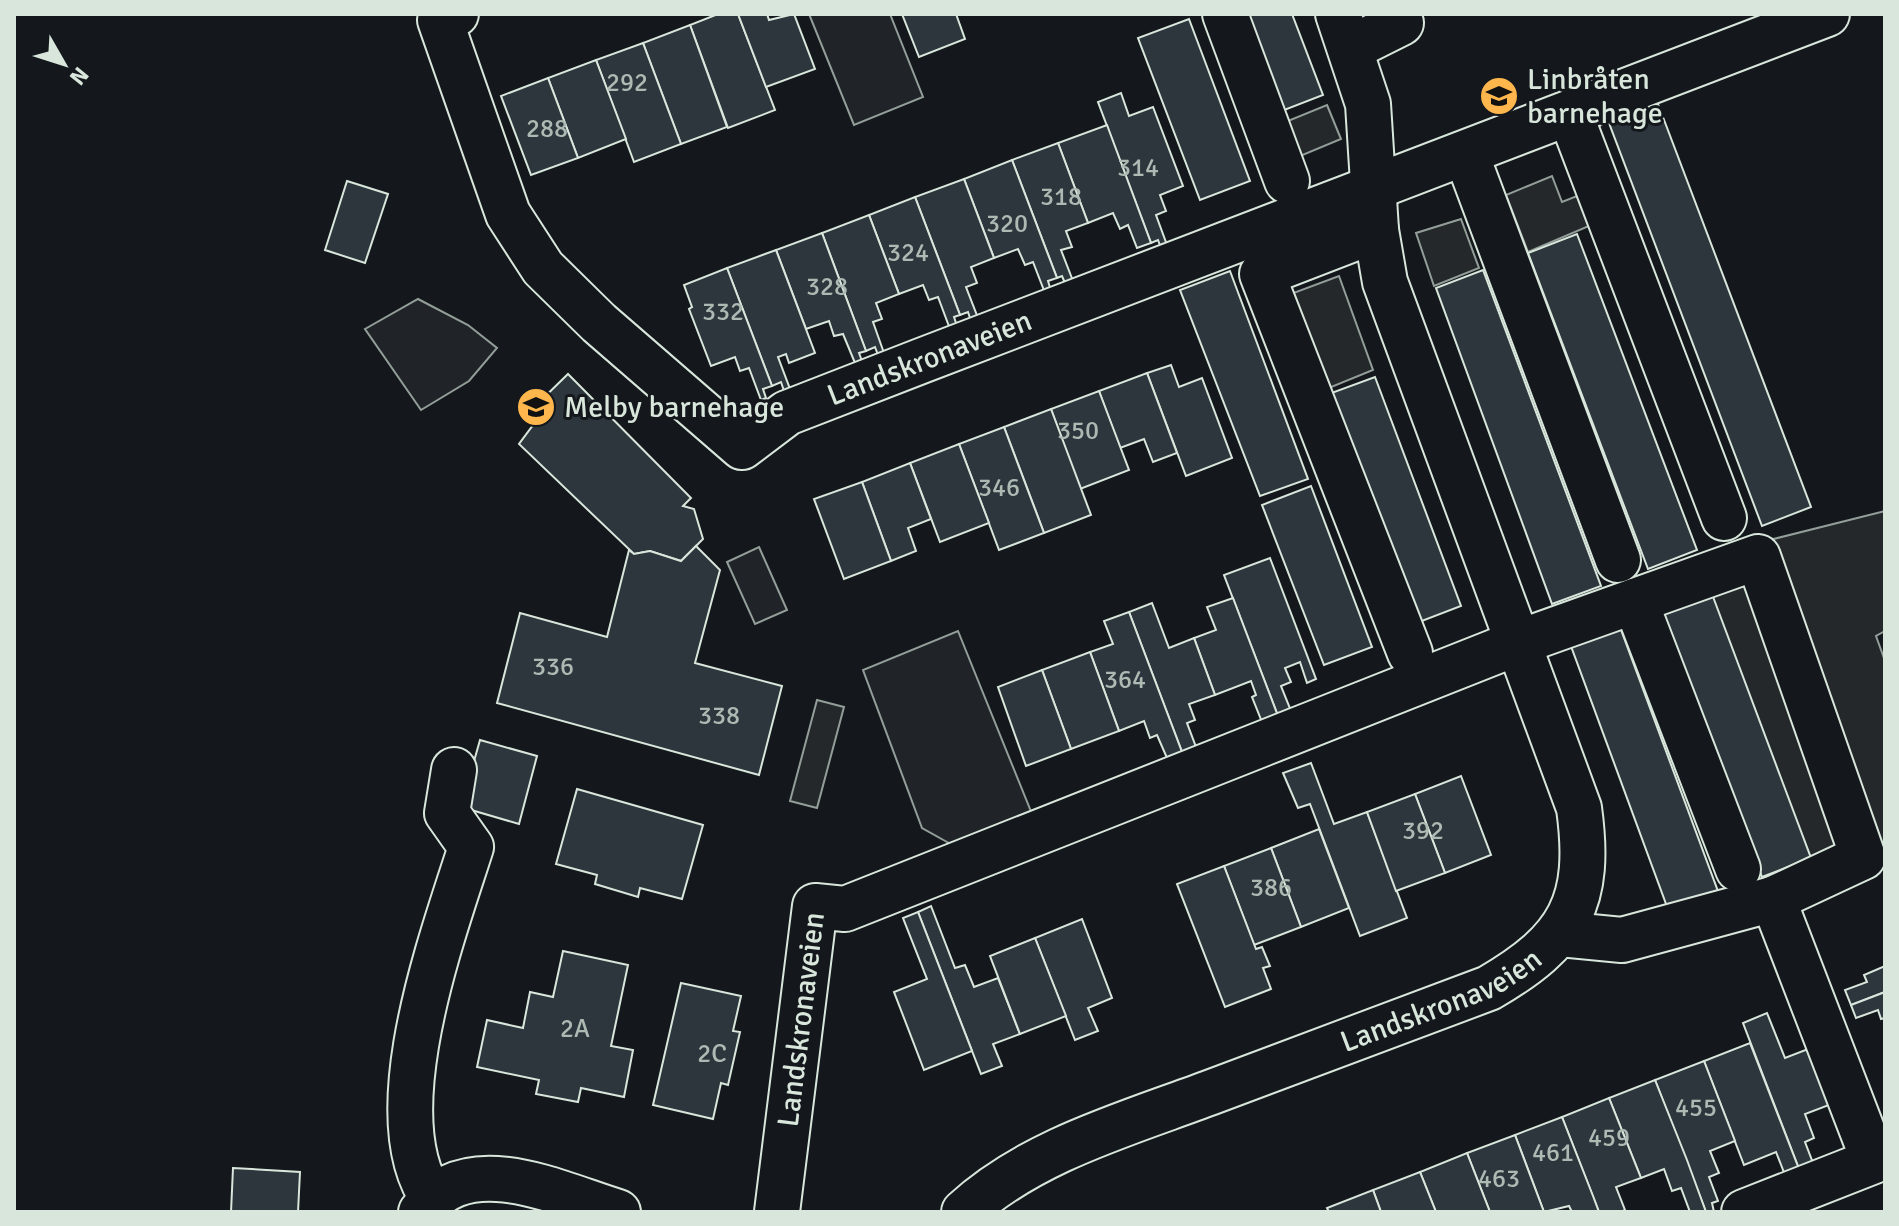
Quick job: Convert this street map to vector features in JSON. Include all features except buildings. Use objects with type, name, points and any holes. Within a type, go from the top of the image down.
[{"type":"street","name":"Landskronaveien","points":[[456,14],[440,20],[508,214],[543,268],[599,323],[742,447],[787,413],[1827,14]]},
{"type":"street","points":[[1225,14],[1287,181]]},
{"type":"street","points":[[1344,31],[1401,23],[1397,14]]},
{"type":"street","name":"Landskronaveien","points":[[964,1212],[1033,1165],[1098,1134],[1489,988],[1529,965],[1560,934],[1577,900],[1585,853],[1579,808],[1385,282],[1376,230],[1376,186],[1368,104],[1344,31]]},
{"type":"street","points":[[1570,114],[1724,518]]},
{"type":"street","points":[[1466,154],[1618,560]]},
{"type":"street","points":[[1376,230],[1262,274],[1410,653]]},
{"type":"street","name":"Landskronaveien","points":[[1560,934],[1622,940],[1773,899],[1863,857],[1758,557],[1635,601]]},
{"type":"street","points":[[1517,643],[1635,601],[1738,869]]},
{"type":"street","name":"Landskronaveien","points":[[777,1212],[815,906],[845,909],[1517,643]]},
{"type":"street","points":[[454,770],[447,813],[471,847],[428,984],[411,1098],[411,1147],[428,1206],[459,1181],[498,1177],[618,1212]]},
{"type":"street","points":[[1744,1212],[1874,1161],[1773,899]]},
{"type":"shaded area","points":[[809,14],[890,14],[923,97],[854,125]]},
{"type":"shaded area","points":[[1327,105],[1341,139],[1293,159],[1278,125]]},
{"type":"shaded area","points":[[1552,176],[1562,202],[1577,196],[1589,226],[1528,252],[1506,195]]},
{"type":"shaded area","points":[[1461,219],[1479,268],[1434,286],[1416,233]]},
{"type":"shaded area","points":[[1339,276],[1373,370],[1324,390],[1288,295]]},
{"type":"shaded area","points":[[418,299],[468,325],[497,348],[469,381],[421,410],[365,329]]},
{"type":"shaded area","points":[[1885,511],[1885,631],[1876,636],[1885,661],[1885,866],[1824,890],[1805,857],[1698,558]]},
{"type":"shaded area","points":[[759,547],[787,610],[755,624],[727,562]]},
{"type":"shaded area","points":[[958,631],[1032,814],[956,847],[922,828],[863,670]]},
{"type":"shaded area","points":[[817,700],[844,707],[817,808],[790,801]]},
{"type":"place","name":"Linbråten barnehage","points":[[1499,96]]},
{"type":"place","name":"Melby barnehage","points":[[536,407]]}]
